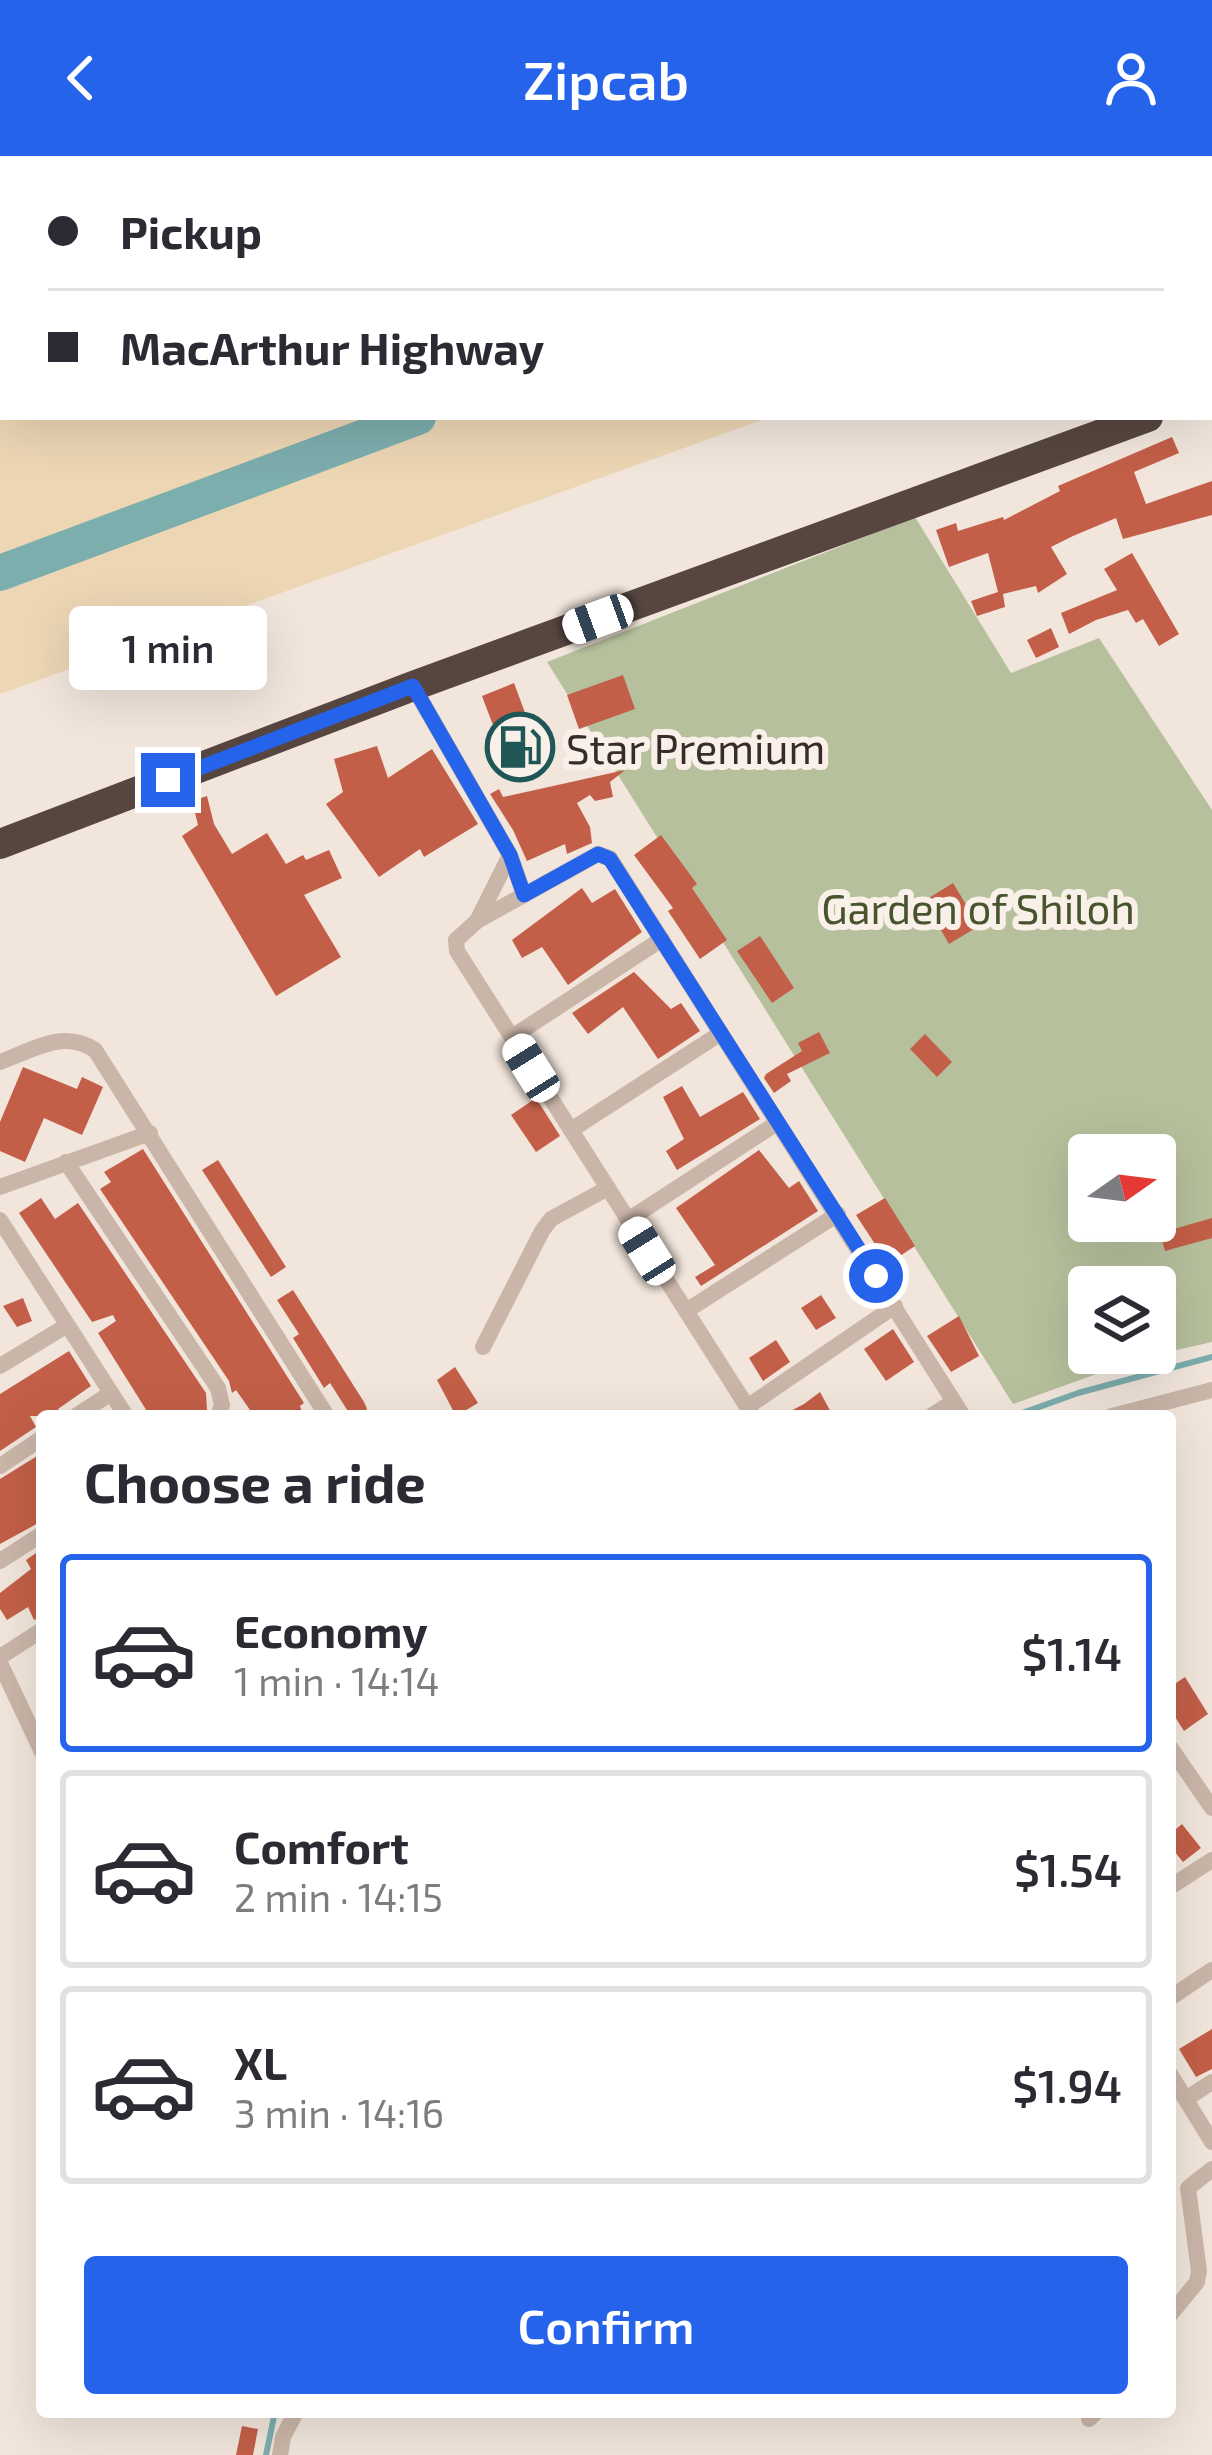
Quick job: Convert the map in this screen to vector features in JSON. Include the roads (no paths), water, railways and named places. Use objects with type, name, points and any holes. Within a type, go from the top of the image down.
[{"type":"highway","points":[[0,844],[413,686],[1140,420]]},
{"type":"street","points":[[413,686],[510,855],[524,895]]},
{"type":"street","points":[[749,1410],[457,951],[456,940],[477,921],[598,854],[605,854],[662,939],[958,1409]]},
{"type":"street","points":[[477,921],[510,855]]},
{"type":"street","points":[[512,1037],[662,939]]},
{"type":"street","points":[[571,1130],[722,1033]]},
{"type":"street","points":[[0,1062],[62,1040],[79,1039],[95,1049],[323,1410]]},
{"type":"street","points":[[628,1220],[777,1123]]},
{"type":"street","points":[[0,1187],[150,1132]]},
{"type":"street","points":[[66,1162],[218,1388],[220,1410]]},
{"type":"street","points":[[483,1347],[551,1219],[608,1188]]},
{"type":"street","points":[[686,1311],[838,1214]]},
{"type":"street","points":[[0,1220],[122,1410]]},
{"type":"street","points":[[751,1410],[895,1306]]},
{"type":"street","points":[[0,1366],[66,1326]]},
{"type":"street","points":[[1135,1410],[1212,1390]]},
{"type":"street","points":[[85,1410],[111,1393]]},
{"type":"street","points":[[0,1466],[36,1442]]},
{"type":"street","points":[[0,1561],[36,1538]]},
{"type":"street","points":[[36,1634],[0,1660],[36,1734]]},
{"type":"street","points":[[1176,1758],[1212,1808]]},
{"type":"street","points":[[1176,1883],[1212,1860]]},
{"type":"street","points":[[1176,1994],[1212,1970]]},
{"type":"street","points":[[1186,2099],[1212,2082]]},
{"type":"street","points":[[1176,2083],[1212,2142]]},
{"type":"street","points":[[1176,2307],[1199,2271],[1188,2188],[1212,2169]]},
{"type":"street","points":[[280,2455],[293,2418]]},
{"type":"waterway","points":[[0,573],[410,420]]},
{"type":"waterway","points":[[1031,1410],[1212,1357]]},
{"type":"waterway","points":[[266,2455],[274,2418]]},
{"type":"place","name":"Star Premium","points":[[520,747]]},
{"type":"park label","name":"Garden of Shiloh","points":[[978,907]]}]
